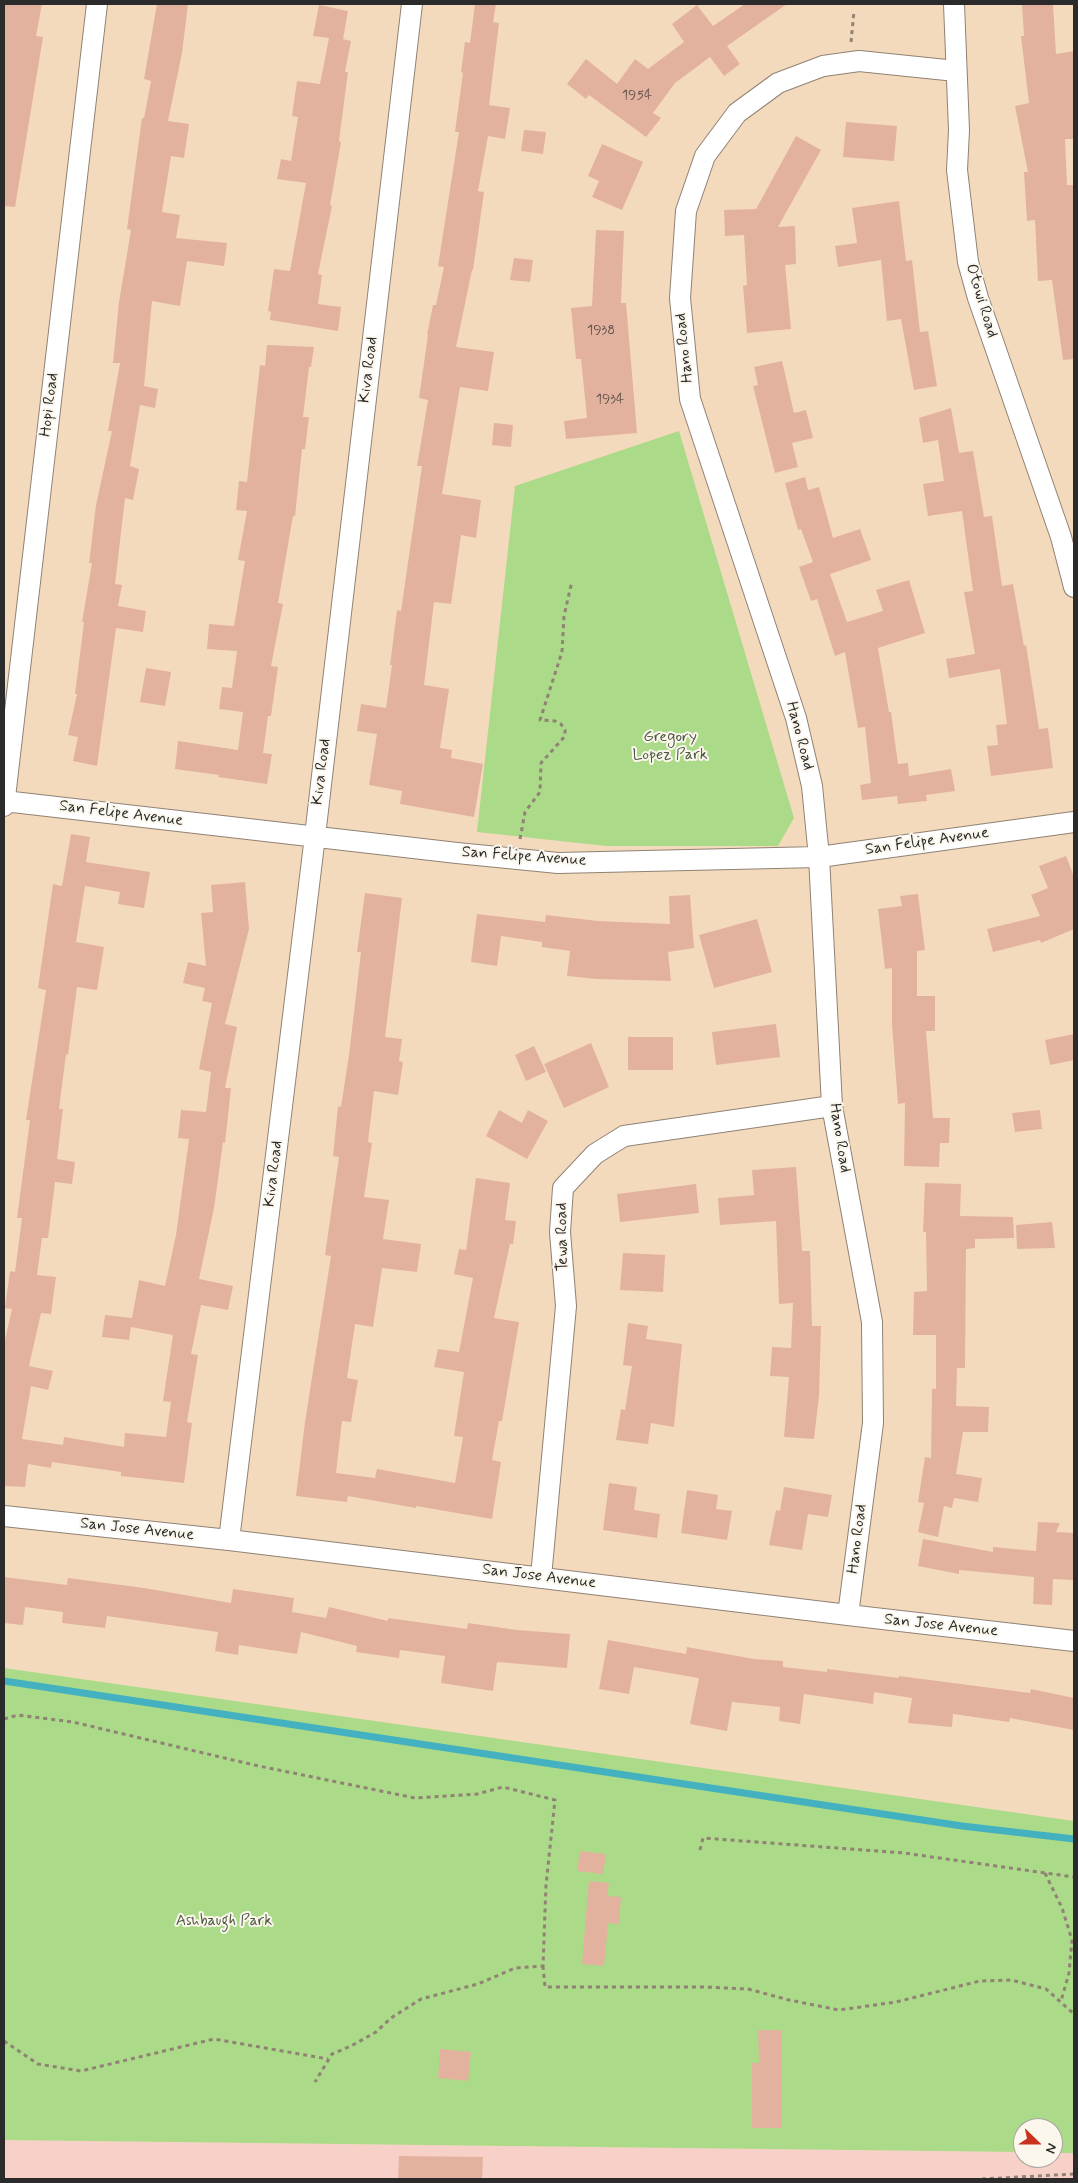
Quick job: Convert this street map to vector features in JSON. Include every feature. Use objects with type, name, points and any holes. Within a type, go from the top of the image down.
[{"type":"street","name":"Hopi Road","points":[[4,802],[97,4]]},
{"type":"street","name":"Kiva Road","points":[[229,1540],[315,836],[412,4]]},
{"type":"street","name":"Otowi Road","points":[[954,4],[959,130],[957,170],[968,262],[978,298],[1061,537],[1074,587]]},
{"type":"street","name":"Hano Road","points":[[848,1616],[873,1423],[872,1322],[832,1106],[819,857],[812,786],[803,739],[690,398],[680,298],[686,211],[705,156],[737,113],[778,83],[823,66],[859,61],[956,71]]},
{"type":"street","name":"San Felipe Avenue","points":[[4,802],[457,853],[558,862],[819,857],[1074,822]]},
{"type":"street","name":"Tewa Road","points":[[541,1577],[566,1306],[560,1232],[563,1188],[595,1154],[624,1136],[832,1106]]},
{"type":"street","name":"San Jose Avenue","points":[[4,1516],[229,1540],[848,1616],[1074,1641]]},
{"type":"path","points":[[850,50],[854,12]]},
{"type":"path","points":[[519,844],[525,812],[540,792],[541,763],[565,736],[565,730],[561,724],[556,721],[540,720],[562,652],[564,616],[572,581]]},
{"type":"path","points":[[4,1719],[18,1715],[73,1722],[254,1765],[415,1798],[477,1794],[503,1787],[555,1800],[546,1885],[543,1966],[546,1987],[704,1987],[748,1989],[839,2010],[896,2002],[980,1981],[1011,1980],[1046,1989],[1074,2014]]},
{"type":"path","points":[[700,1850],[703,1838],[904,1853],[1074,1877]]},
{"type":"path","points":[[1045,1872],[1062,1908],[1072,1940],[1069,1973],[1061,2001]]},
{"type":"path","points":[[315,2082],[332,2054],[376,2032],[391,2018],[421,1999],[478,1984],[514,1968],[543,1966]]},
{"type":"path","points":[[4,2041],[38,2064],[80,2071],[214,2039],[328,2059]]},
{"type":"path","points":[[982,2179],[1074,2174]]},
{"type":"shaded area","points":[[4,2140],[1013,2152],[1013,2168],[1063,2168],[1063,2153],[1074,2153],[1074,2179],[4,2179]]},
{"type":"green space","name":"Gregory Lopez Park","points":[[679,431],[794,818],[778,846],[606,846],[477,832],[515,486]]},
{"type":"green space","name":"Ashbaugh Park","points":[[4,1668],[1074,1821],[1074,2153],[1063,2153],[1063,2118],[1013,2118],[1013,2152],[4,2140]]},
{"type":"building","points":[[4,4],[42,4],[36,36],[43,37],[15,207],[4,206]]},
{"type":"building","points":[[157,4],[188,4],[182,53],[168,121],[189,124],[184,158],[171,156],[162,212],[180,215],[176,238],[227,243],[224,266],[187,261],[180,306],[152,301],[144,386],[158,389],[155,408],[140,405],[130,466],[139,469],[133,500],[125,498],[115,584],[122,585],[118,606],[146,611],[143,632],[116,628],[97,766],[73,761],[78,737],[68,735],[77,694],[75,694],[84,622],[82,622],[92,563],[89,563],[96,505],[112,431],[108,431],[120,363],[113,363],[119,302],[131,230],[127,229],[142,118],[144,118],[151,81],[144,79]]},
{"type":"building","points":[[475,4],[496,4],[493,22],[499,23],[489,105],[510,108],[505,139],[488,136],[478,191],[484,192],[473,270],[456,347],[494,352],[488,391],[460,387],[442,494],[481,500],[476,538],[461,535],[451,604],[434,602],[424,685],[449,689],[440,748],[452,750],[451,758],[483,764],[474,817],[400,804],[402,791],[369,785],[377,734],[357,731],[361,704],[386,708],[397,610],[401,611],[422,466],[417,466],[428,400],[419,398],[427,335],[444,267],[438,266],[459,132],[455,132],[465,42],[470,43]]},
{"type":"building","points":[[745,4],[787,4],[727,46],[740,64],[724,76],[710,57],[675,83],[653,113],[661,118],[646,137],[589,95],[586,99],[567,84],[586,59],[617,84],[635,59],[648,69],[684,42],[672,24],[697,5],[713,26]]},
{"type":"building","points":[[1022,4],[1053,4],[1056,54],[1074,51],[1074,139],[1065,139],[1067,185],[1074,185],[1074,359],[1063,360],[1052,280],[1038,281],[1035,220],[1027,221],[1024,172],[1028,172],[1015,106],[1029,103],[1021,36],[1024,36]]},
{"type":"building","points":[[319,5],[348,11],[343,39],[351,41],[345,72],[348,72],[339,141],[341,142],[330,205],[332,206],[318,274],[322,275],[318,304],[341,307],[338,331],[270,320],[271,312],[268,311],[274,269],[290,271],[306,183],[277,179],[281,159],[291,161],[298,117],[292,116],[297,81],[320,84],[329,38],[313,36]]},
{"type":"building","points":[[846,122],[897,126],[894,161],[843,157]]},
{"type":"building","points":[[524,130],[546,132],[543,154],[521,151]]},
{"type":"building","points":[[796,136],[821,150],[778,227],[795,226],[796,264],[785,265],[791,329],[747,333],[743,286],[747,285],[744,235],[725,236],[724,210],[756,209]]},
{"type":"building","points":[[602,144],[643,162],[622,210],[592,197],[599,181],[588,176]]},
{"type":"building","points":[[899,201],[906,261],[912,260],[920,332],[928,331],[937,386],[914,390],[901,319],[887,321],[881,260],[838,267],[835,246],[857,243],[852,208]]},
{"type":"building","points":[[596,230],[624,231],[621,303],[626,303],[637,433],[566,439],[564,421],[587,418],[581,359],[576,359],[571,308],[592,306]]},
{"type":"building","points":[[514,258],[533,260],[530,282],[510,280]]},
{"type":"building","points":[[267,345],[314,347],[311,367],[309,367],[303,417],[309,417],[305,449],[302,449],[295,516],[293,516],[278,603],[283,604],[271,666],[278,667],[271,716],[268,716],[263,753],[272,754],[267,784],[175,769],[178,741],[238,750],[243,712],[219,709],[222,687],[232,688],[237,651],[207,649],[209,624],[234,626],[245,561],[238,560],[247,511],[236,510],[239,481],[247,482],[260,365],[265,366]]},
{"type":"building","points":[[782,361],[794,413],[806,410],[813,438],[792,443],[798,467],[775,473],[753,386],[758,385],[754,367]]},
{"type":"building","points":[[951,408],[959,453],[973,451],[984,517],[992,516],[1002,586],[1013,584],[1024,646],[1026,645],[1039,729],[1048,728],[1053,768],[991,776],[987,746],[998,745],[996,725],[1007,724],[1000,669],[949,678],[946,659],[975,654],[964,592],[973,591],[962,511],[928,516],[923,484],[944,481],[938,440],[923,443],[919,418]]},
{"type":"building","points":[[494,423],[513,425],[511,447],[492,445]]},
{"type":"building","points":[[805,477],[808,490],[819,487],[833,538],[860,529],[871,560],[830,574],[847,622],[883,611],[876,590],[909,580],[925,633],[878,648],[889,712],[891,712],[898,764],[908,763],[909,776],[951,769],[955,791],[926,795],[927,801],[898,804],[897,796],[862,800],[860,785],[871,783],[865,727],[858,728],[845,652],[835,656],[817,599],[811,601],[799,567],[813,562],[801,529],[798,530],[785,483]]},
{"type":"building","points":[[146,668],[171,672],[165,706],[140,702]]},
{"type":"building","points":[[71,834],[90,837],[86,862],[150,872],[144,908],[118,904],[120,892],[85,886],[76,942],[104,947],[97,990],[77,987],[59,1109],[63,1109],[57,1159],[75,1162],[72,1184],[55,1182],[48,1238],[42,1238],[37,1275],[56,1277],[51,1314],[41,1313],[29,1366],[53,1371],[48,1390],[31,1386],[22,1439],[63,1445],[64,1437],[124,1447],[125,1433],[166,1437],[171,1402],[163,1401],[173,1335],[131,1327],[129,1340],[102,1337],[105,1315],[132,1318],[139,1280],[165,1286],[176,1235],[189,1139],[178,1138],[181,1110],[206,1112],[211,1072],[199,1069],[212,1003],[202,1001],[205,988],[183,983],[188,962],[206,966],[201,913],[213,912],[211,885],[245,882],[249,929],[225,1024],[237,1027],[225,1088],[231,1088],[225,1143],[223,1142],[214,1208],[199,1279],[233,1286],[228,1310],[201,1305],[191,1354],[198,1355],[187,1422],[192,1423],[184,1483],[121,1476],[121,1472],[52,1462],[51,1468],[28,1464],[25,1487],[4,1486],[4,1344],[12,1309],[5,1308],[10,1271],[15,1272],[22,1218],[17,1218],[30,1120],[26,1120],[46,990],[38,988],[53,884],[62,886]]},
{"type":"building","points":[[1066,856],[1074,877],[1074,929],[1041,943],[1040,940],[993,952],[987,929],[1040,916],[1031,895],[1048,888],[1039,866]]},
{"type":"building","points":[[365,893],[402,898],[385,1037],[402,1039],[399,1061],[403,1062],[398,1095],[374,1091],[368,1142],[372,1143],[364,1197],[389,1200],[383,1239],[421,1244],[417,1272],[382,1268],[373,1327],[355,1324],[347,1378],[358,1380],[351,1422],[342,1421],[336,1473],[375,1478],[377,1469],[455,1483],[463,1437],[454,1436],[464,1372],[434,1367],[438,1349],[459,1352],[473,1278],[454,1274],[459,1249],[466,1250],[476,1178],[510,1183],[505,1220],[516,1221],[513,1244],[510,1244],[494,1318],[519,1322],[502,1421],[499,1421],[492,1460],[501,1462],[492,1519],[348,1496],[347,1502],[296,1496],[305,1422],[331,1256],[325,1255],[339,1157],[333,1156],[338,1106],[341,1107],[349,1055],[361,952],[357,952]]},
{"type":"building","points":[[918,894],[925,950],[917,951],[917,996],[935,996],[935,1031],[926,1031],[933,1118],[950,1118],[949,1143],[940,1143],[939,1167],[904,1166],[905,1103],[898,1104],[892,1024],[892,968],[885,969],[878,909],[902,906],[900,896]]},
{"type":"building","points":[[690,895],[694,948],[668,952],[671,981],[596,979],[567,976],[570,951],[542,947],[542,942],[501,936],[497,966],[471,962],[477,914],[545,922],[546,915],[598,921],[670,924],[669,896]]},
{"type":"building","points":[[757,919],[772,972],[714,988],[699,935]]},
{"type":"building","points":[[776,1024],[780,1057],[716,1065],[712,1032]]},
{"type":"building","points":[[1074,1034],[1074,1060],[1050,1065],[1045,1040]]},
{"type":"building","points":[[628,1037],[673,1037],[673,1070],[628,1070]]},
{"type":"building","points":[[591,1043],[609,1087],[564,1108],[544,1064]]},
{"type":"building","points":[[534,1046],[546,1072],[526,1081],[515,1055]]},
{"type":"building","points":[[499,1110],[522,1123],[528,1110],[548,1121],[527,1159],[486,1136]]},
{"type":"building","points":[[1040,1110],[1042,1129],[1015,1132],[1012,1113]]},
{"type":"building","points":[[796,1167],[802,1251],[810,1251],[812,1326],[821,1326],[819,1396],[814,1439],[784,1437],[789,1377],[770,1376],[772,1347],[791,1348],[793,1303],[779,1304],[776,1221],[720,1225],[718,1198],[754,1195],[752,1170]]},
{"type":"building","points":[[925,1183],[961,1184],[960,1216],[1013,1217],[1014,1238],[975,1239],[975,1248],[966,1249],[965,1368],[957,1368],[956,1406],[989,1407],[988,1432],[963,1432],[956,1474],[982,1478],[978,1502],[954,1498],[952,1508],[944,1506],[938,1537],[918,1532],[924,1503],[918,1502],[925,1457],[931,1458],[932,1389],[936,1389],[936,1335],[913,1335],[914,1292],[927,1291],[926,1232],[923,1232]]},
{"type":"building","points":[[696,1184],[699,1213],[620,1222],[617,1194]]},
{"type":"building","points":[[1052,1222],[1055,1248],[1017,1249],[1016,1225]]},
{"type":"building","points":[[623,1253],[665,1255],[663,1292],[620,1290]]},
{"type":"building","points":[[628,1323],[648,1326],[646,1339],[682,1344],[674,1427],[651,1423],[648,1444],[616,1440],[621,1409],[625,1410],[632,1366],[623,1365]]},
{"type":"building","points":[[609,1483],[637,1487],[634,1510],[660,1514],[657,1538],[603,1530]]},
{"type":"building","points":[[784,1487],[832,1495],[828,1517],[808,1514],[802,1550],[769,1545],[776,1510],[780,1511]]},
{"type":"building","points":[[687,1490],[718,1495],[716,1509],[732,1511],[727,1540],[681,1533]]},
{"type":"building","points":[[1038,1522],[1060,1523],[1056,1532],[1074,1533],[1074,1580],[1053,1579],[1052,1605],[1033,1604],[1034,1577],[959,1570],[959,1574],[918,1566],[923,1539],[993,1552],[993,1547],[1036,1551]]},
{"type":"building","points":[[4,1577],[67,1585],[68,1578],[144,1588],[231,1603],[233,1589],[294,1598],[292,1612],[326,1618],[329,1607],[388,1621],[388,1618],[467,1629],[468,1623],[517,1630],[570,1634],[567,1668],[497,1662],[493,1691],[441,1683],[445,1656],[400,1650],[399,1658],[356,1652],[357,1646],[301,1632],[297,1654],[239,1645],[238,1655],[215,1651],[218,1632],[107,1616],[105,1628],[62,1623],[63,1612],[25,1607],[23,1625],[4,1623]]},
{"type":"building","points":[[608,1640],[686,1654],[687,1647],[754,1659],[783,1661],[783,1667],[827,1672],[827,1669],[899,1678],[899,1676],[1030,1693],[1031,1689],[1074,1698],[1074,1730],[1010,1718],[1009,1722],[953,1714],[952,1727],[908,1723],[912,1698],[874,1692],[873,1704],[804,1694],[800,1724],[779,1721],[780,1707],[732,1702],[727,1731],[690,1724],[699,1678],[634,1667],[629,1694],[599,1689]]},
{"type":"building","points":[[580,1851],[606,1854],[603,1874],[577,1871]]},
{"type":"building","points":[[589,1881],[609,1883],[607,1896],[621,1897],[619,1924],[608,1923],[604,1966],[582,1964]]},
{"type":"building","points":[[758,2030],[782,2030],[782,2128],[752,2128],[752,2063],[759,2063]]},
{"type":"building","points":[[440,2049],[471,2052],[468,2081],[438,2078]]},
{"type":"building","points":[[399,2156],[483,2157],[482,2179],[398,2179]]},
{"type":"waterway","points":[[4,1681],[962,1826],[1074,1839]]}]
